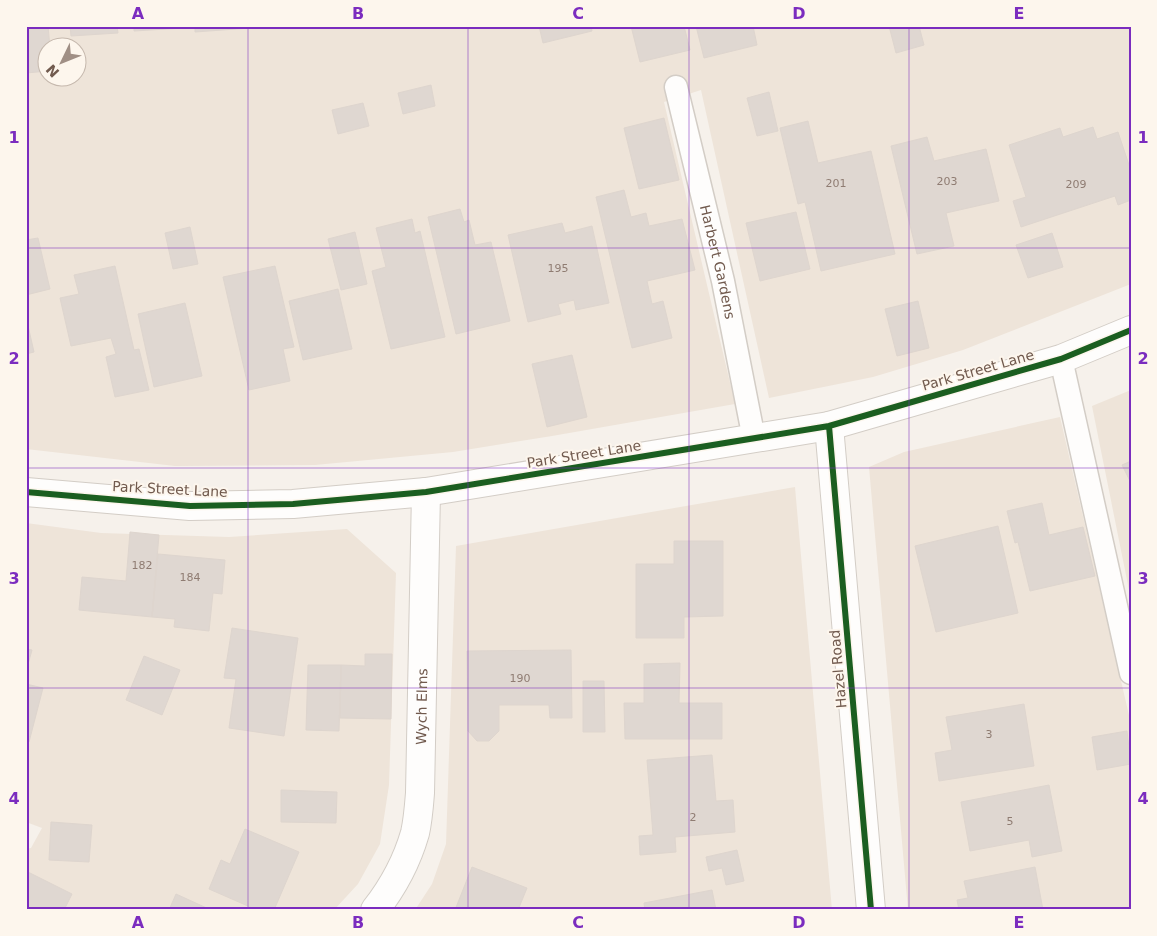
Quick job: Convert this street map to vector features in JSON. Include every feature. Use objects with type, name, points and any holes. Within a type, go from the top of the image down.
[{"type":"street","name":"Park Street Lane","points":[[26,492],[190,506],[293,504],[426,492],[829,426],[1062,359],[1131,330]]},
{"type":"street","name":"Hazel Road","points":[[829,426],[871,910]]},
{"type":"street","name":"Wych Elms","points":[[375,910],[387,895],[404,863],[415,832],[420,794],[426,492]]},
{"type":"lane","name":"Harbert Gardens","points":[[676,87],[723,281],[754,439]]},
{"type":"lane","points":[[1062,359],[1131,673]]},
{"type":"shaded area","points":[[26,26],[1131,26],[1131,284],[963,350],[873,377],[769,398],[701,90],[664,102],[735,404],[453,452],[315,465],[175,466],[26,449]]},
{"type":"shaded area","points":[[1131,390],[1131,600],[1092,406]]},
{"type":"shaded area","points":[[1060,417],[1131,724],[1131,910],[908,910],[869,467],[904,452]]},
{"type":"shaded area","points":[[795,487],[832,910],[415,910],[432,884],[446,844],[456,546]]},
{"type":"shaded area","points":[[26,523],[101,533],[229,537],[347,529],[396,573],[389,785],[380,844],[358,884],[334,910],[26,910],[26,849],[31,848],[42,828],[26,822]]},
{"type":"building","points":[[26,26],[48,26],[49,38],[38,38],[38,72],[26,73]]},
{"type":"building","points":[[70,26],[117,26],[118,33],[71,36]]},
{"type":"building","points":[[134,26],[182,26],[183,28],[134,31]]},
{"type":"building","points":[[195,26],[235,26],[236,29],[195,32]]},
{"type":"building","points":[[235,26],[282,26],[236,29]]},
{"type":"building","points":[[539,26],[591,26],[592,31],[543,43]]},
{"type":"building","points":[[631,26],[684,26],[690,50],[640,62]]},
{"type":"building","points":[[696,26],[753,26],[757,45],[704,58]]},
{"type":"building","points":[[889,26],[919,26],[924,45],[896,53]]},
{"type":"building","points":[[431,85],[435,106],[403,114],[398,93]]},
{"type":"building","points":[[769,92],[778,131],[757,136],[747,98]]},
{"type":"building","points":[[363,103],[369,126],[338,134],[332,110]]},
{"type":"building","points":[[664,118],[679,180],[639,189],[624,128]]},
{"type":"building","points":[[808,121],[818,163],[871,151],[895,254],[821,271],[805,202],[798,204],[780,128]]},
{"type":"building","points":[[1093,127],[1097,139],[1118,132],[1131,171],[1131,200],[1118,205],[1115,196],[1021,227],[1013,201],[1026,197],[1009,145],[1060,128],[1063,137]]},
{"type":"building","points":[[927,137],[934,161],[986,149],[999,201],[946,213],[954,246],[917,254],[891,146]]},
{"type":"building","points":[[624,190],[631,217],[646,213],[649,226],[682,219],[695,270],[647,281],[652,304],[663,301],[672,338],[632,348],[596,197]]},
{"type":"building","points":[[460,209],[464,222],[469,220],[475,245],[491,242],[510,321],[456,334],[428,217]]},
{"type":"building","points":[[796,212],[810,269],[760,281],[746,223]]},
{"type":"building","points":[[412,219],[415,233],[420,231],[445,337],[391,349],[372,271],[386,267],[376,228]]},
{"type":"building","points":[[562,223],[565,233],[592,226],[609,303],[576,310],[574,300],[558,304],[561,314],[528,322],[508,235]]},
{"type":"building","points":[[190,227],[198,264],[173,269],[165,233]]},
{"type":"building","points":[[355,232],[367,284],[341,290],[328,239]]},
{"type":"building","points":[[1052,233],[1063,267],[1028,278],[1016,245]]},
{"type":"building","points":[[38,238],[50,289],[26,295],[26,240]]},
{"type":"building","points":[[115,266],[134,350],[139,349],[149,390],[115,397],[106,357],[116,354],[111,338],[71,346],[60,298],[79,294],[74,275]]},
{"type":"building","points":[[275,266],[294,347],[283,349],[290,381],[249,390],[223,277]]},
{"type":"building","points":[[338,289],[352,349],[303,360],[289,301]]},
{"type":"building","points":[[918,301],[929,348],[897,356],[885,309]]},
{"type":"building","points":[[185,303],[202,376],[154,387],[138,314]]},
{"type":"building","points":[[26,317],[34,352],[26,354]]},
{"type":"building","points":[[572,355],[587,417],[547,427],[532,364]]},
{"type":"building","points":[[1131,461],[1131,483],[1122,465]]},
{"type":"building","points":[[1042,503],[1049,535],[1083,527],[1095,576],[1030,591],[1018,542],[1015,543],[1007,511]]},
{"type":"building","points":[[998,526],[1018,613],[936,632],[915,546]]},
{"type":"building","points":[[130,532],[159,535],[152,617],[79,610],[82,577],[126,581]]},
{"type":"building","points":[[674,541],[723,541],[723,616],[684,617],[684,638],[636,638],[636,564],[674,564]]},
{"type":"building","points":[[158,554],[225,560],[222,594],[213,593],[209,631],[174,627],[175,619],[152,617]]},
{"type":"building","points":[[232,628],[298,638],[284,736],[229,728],[236,679],[224,678]]},
{"type":"building","points":[[26,649],[32,650],[26,671]]},
{"type":"building","points":[[571,650],[572,718],[550,718],[549,705],[499,705],[499,731],[489,741],[477,741],[468,731],[467,651]]},
{"type":"building","points":[[365,654],[392,654],[391,719],[340,718],[341,665],[365,666]]},
{"type":"building","points":[[144,656],[180,670],[162,715],[126,700]]},
{"type":"building","points":[[680,663],[679,703],[722,703],[722,739],[625,739],[624,703],[644,703],[644,664]]},
{"type":"building","points":[[308,665],[341,665],[339,731],[306,730]]},
{"type":"building","points":[[583,681],[604,681],[605,732],[583,732]]},
{"type":"building","points":[[26,684],[43,688],[29,742],[26,742]]},
{"type":"building","points":[[1024,704],[1034,766],[939,781],[935,753],[952,750],[946,717]]},
{"type":"building","points":[[1127,731],[1131,764],[1097,770],[1092,737]]},
{"type":"building","points":[[712,755],[716,801],[733,800],[735,832],[675,837],[676,852],[640,855],[639,836],[653,835],[647,760]]},
{"type":"building","points":[[1049,785],[1062,851],[1032,857],[1029,840],[970,851],[961,802]]},
{"type":"building","points":[[281,790],[337,792],[336,823],[281,822]]},
{"type":"building","points":[[51,822],[92,825],[89,862],[49,860]]},
{"type":"building","points":[[245,829],[299,852],[274,910],[257,910],[209,889],[221,860],[230,864]]},
{"type":"building","points":[[737,850],[744,881],[726,885],[722,868],[709,871],[706,857]]},
{"type":"building","points":[[472,867],[527,888],[518,910],[455,910]]},
{"type":"building","points":[[1035,867],[1043,910],[959,910],[957,900],[968,898],[964,881]]},
{"type":"building","points":[[26,871],[72,894],[64,910],[26,910]]},
{"type":"building","points":[[712,890],[716,910],[645,910],[644,903]]},
{"type":"building","points":[[176,894],[211,910],[169,910]]},
{"type":"cycle path","points":[[26,492],[190,506],[293,504],[426,492],[829,426],[1061,359],[1131,330]]},
{"type":"cycle path","points":[[829,426],[871,910]]}]
